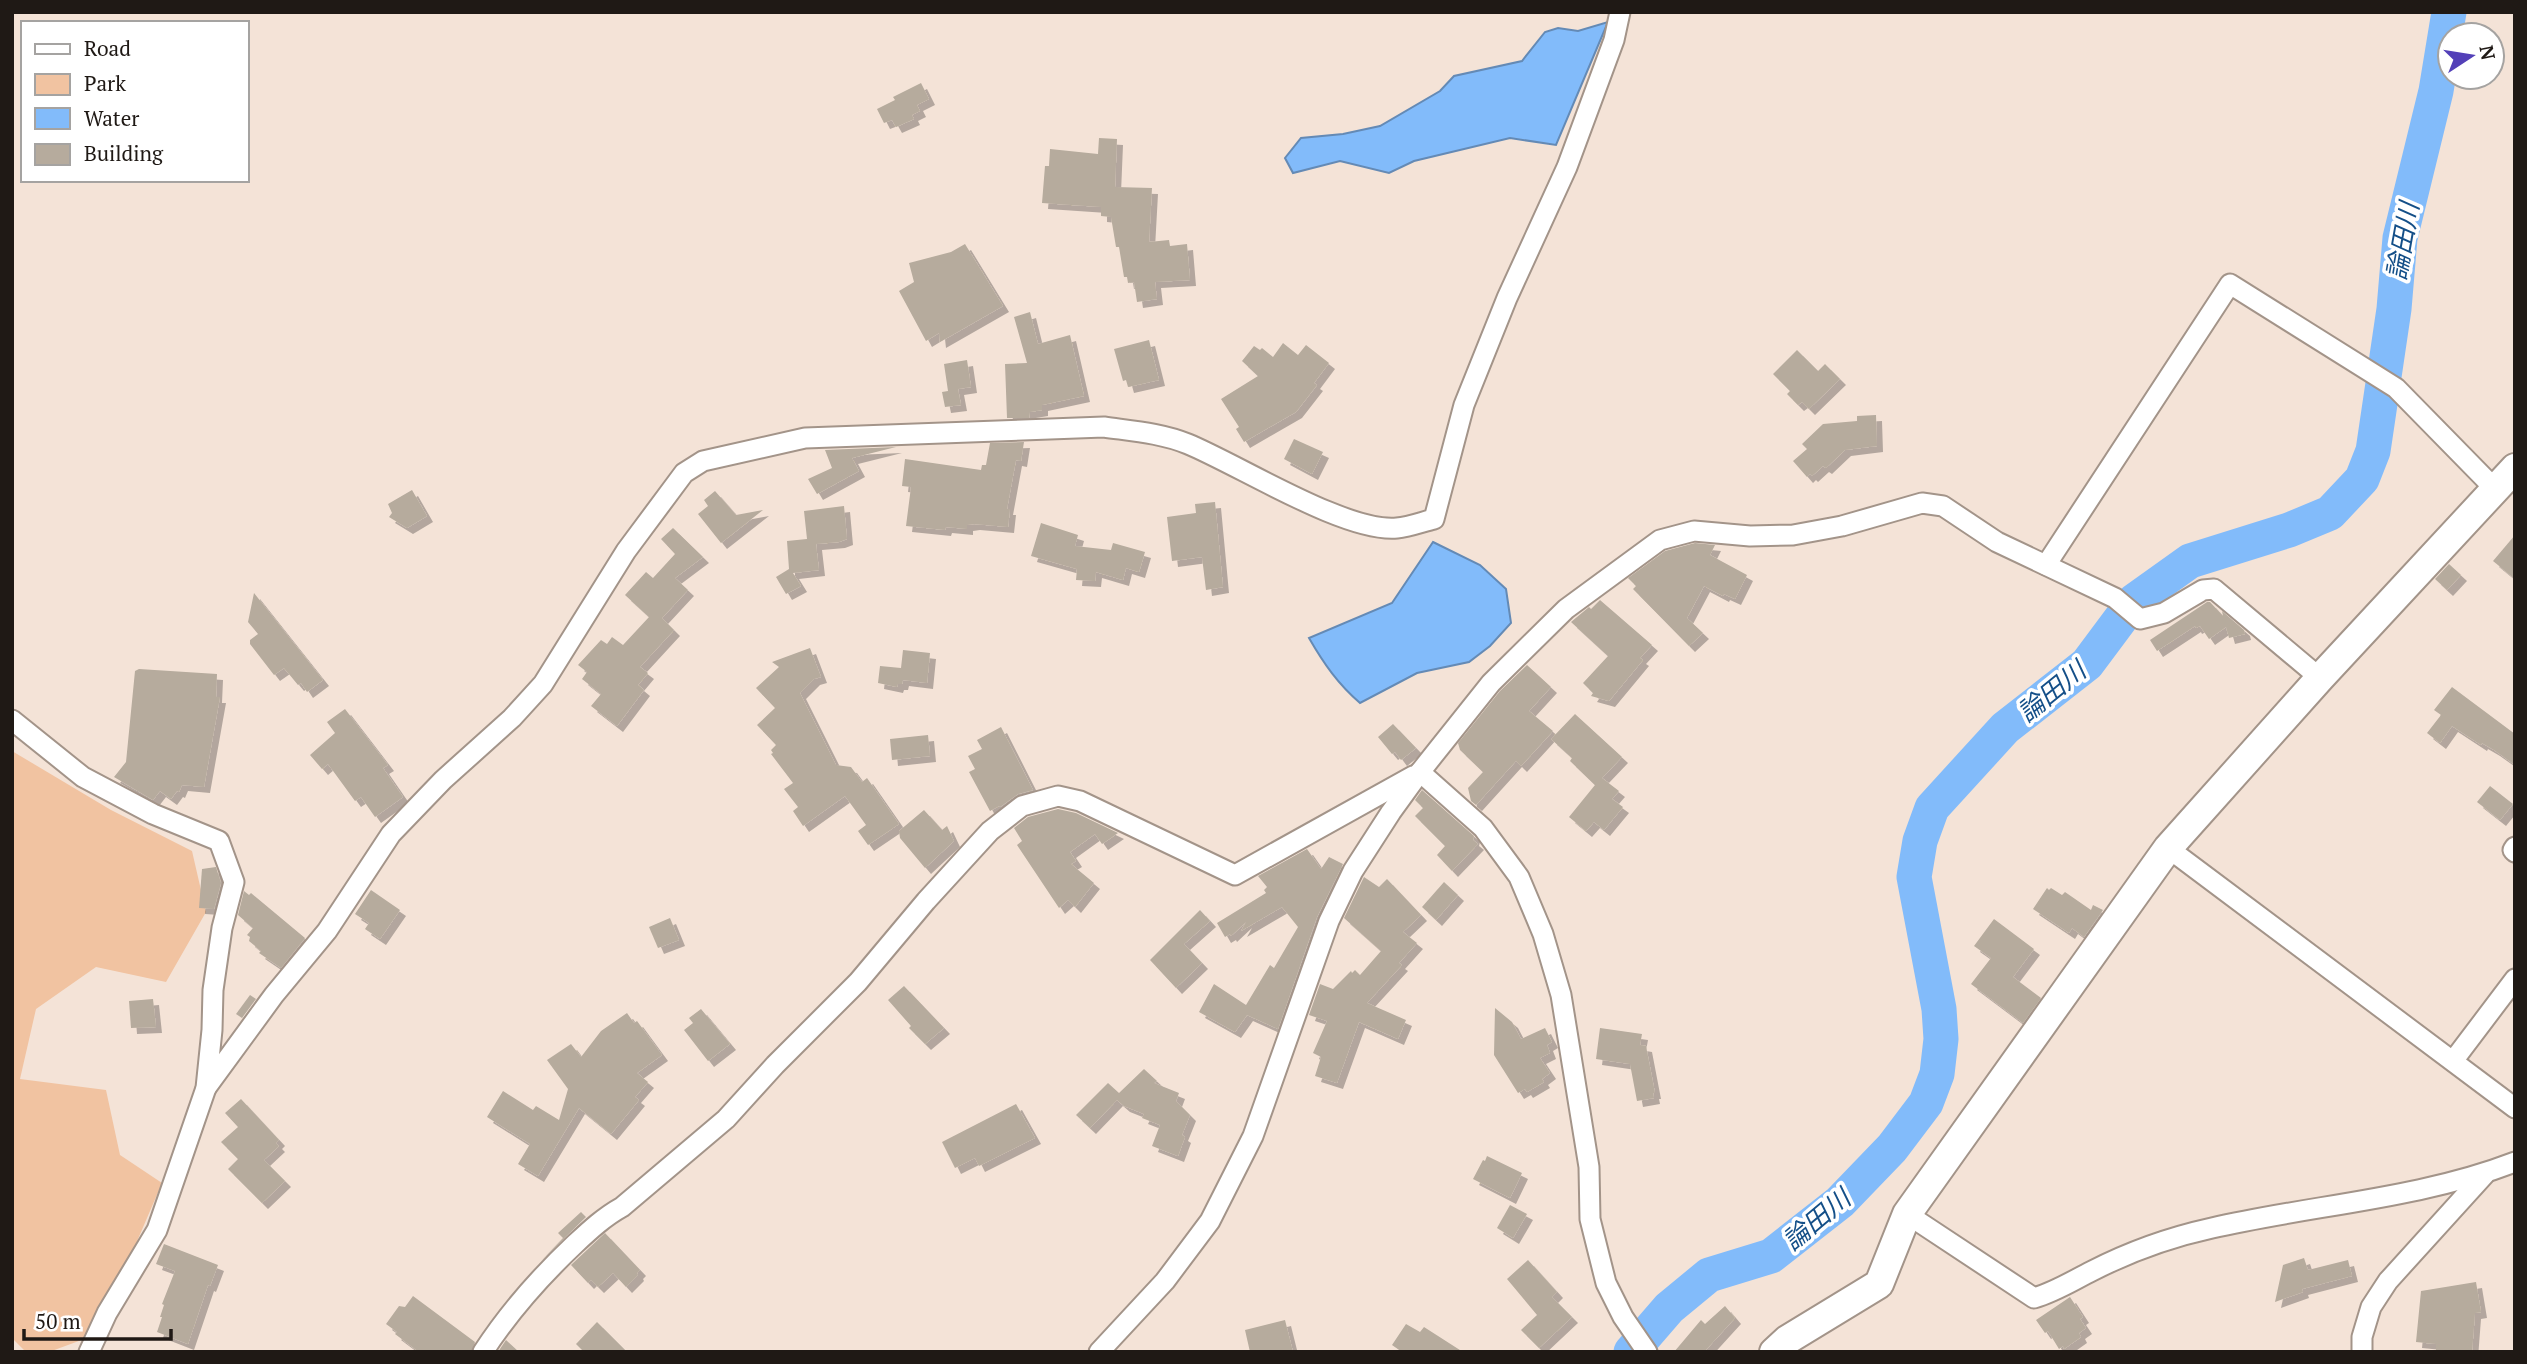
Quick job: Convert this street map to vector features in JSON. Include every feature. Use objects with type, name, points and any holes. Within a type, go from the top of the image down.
[{"type":"street","points":[[206,1088],[274,995],[327,931],[390,834],[443,780],[512,718],[543,684],[625,551],[684,473],[703,461],[805,438],[1104,427],[1152,434],[1186,443],[1331,512],[1367,525],[1396,528],[1434,519],[1464,405],[1507,298],[1567,167],[1614,40],[1620,12]]},
{"type":"street","points":[[2046,565],[2230,284],[2396,388],[2496,490]]},
{"type":"street","points":[[1774,1352],[1787,1340],[1879,1284],[1907,1214],[2168,848],[2320,678],[2515,468]]},
{"type":"street","points":[[1099,1352],[1165,1281],[1210,1221],[1253,1136],[1335,908],[1353,871],[1420,772],[1492,683],[1566,609],[1660,540],[1694,531],[1750,536],[1793,535],[1842,526],[1922,503],[1943,506],[1997,542],[2115,598],[2140,619],[2164,613],[2203,590],[2214,589],[2320,678]]},
{"type":"street","points":[[12,720],[83,777],[153,814],[219,841],[234,882],[220,940],[206,1088],[157,1230],[107,1312],[89,1352]]},
{"type":"street","points":[[483,1352],[502,1323],[543,1274],[605,1216],[622,1207],[726,1119],[775,1065],[858,982],[926,901],[990,831],[1022,806],[1058,796],[1080,801],[1235,875],[1420,772]]},
{"type":"street","points":[[1420,772],[1483,828],[1519,877],[1543,934],[1562,995],[1588,1167],[1590,1219],[1606,1283],[1623,1317],[1647,1352]]},
{"type":"street","points":[[2168,848],[2515,1108]]},
{"type":"street","points":[[2453,1061],[2515,979]]},
{"type":"street","points":[[1907,1214],[2034,1298],[2055,1292],[2092,1270],[2156,1244],[2211,1228],[2435,1186],[2486,1174],[2515,1162]]},
{"type":"street","points":[[2362,1352],[2362,1337],[2371,1307],[2388,1281],[2486,1174]]},
{"type":"green space","points":[[12,751],[111,810],[192,851],[206,912],[166,982],[96,967],[36,1009],[20,1079],[106,1090],[120,1155],[162,1183],[129,1260],[87,1338],[49,1352],[26,1352],[12,1338]]},
{"type":"water","points":[[1608,22],[1556,145],[1510,138],[1414,161],[1389,173],[1340,161],[1293,173],[1285,158],[1301,138],[1343,134],[1380,126],[1440,91],[1454,76],[1522,61],[1545,32],[1558,28],[1578,31]]},
{"type":"water","points":[[1433,542],[1480,565],[1506,589],[1511,623],[1490,646],[1469,662],[1417,673],[1360,703],[1332,673],[1309,638],[1392,603]]},
{"type":"building","points":[[921,83],[929,99],[917,105],[920,111],[912,115],[914,119],[896,127],[892,120],[884,123],[877,109],[895,100],[893,97]]},
{"type":"building","points":[[1099,138],[1117,139],[1115,187],[1152,188],[1149,242],[1169,240],[1170,246],[1187,244],[1190,280],[1155,282],[1157,299],[1137,302],[1134,282],[1128,283],[1127,277],[1124,277],[1111,217],[1101,216],[1101,207],[1042,203],[1045,166],[1049,166],[1050,149],[1098,154]]},
{"type":"building","points":[[965,244],[1003,306],[940,342],[939,333],[926,341],[899,291],[914,282],[909,263],[951,252]]},
{"type":"building","points":[[1030,312],[1038,344],[1070,335],[1084,396],[1042,405],[1042,410],[1030,412],[1029,418],[1007,418],[1005,364],[1027,363],[1014,317]]},
{"type":"building","points":[[1149,340],[1159,380],[1128,387],[1126,380],[1123,381],[1114,349]]},
{"type":"building","points":[[1283,343],[1298,355],[1306,345],[1329,363],[1314,383],[1317,385],[1296,412],[1244,442],[1236,429],[1239,427],[1221,399],[1258,376],[1242,361],[1254,346],[1260,350],[1262,348],[1273,357]]},
{"type":"building","points":[[1797,350],[1818,371],[1825,364],[1840,379],[1809,409],[1802,402],[1798,405],[1787,394],[1790,391],[1773,374]]},
{"type":"building","points":[[967,360],[971,387],[958,389],[961,405],[945,407],[942,392],[948,391],[944,364]]},
{"type":"building","points":[[1876,415],[1877,446],[1845,450],[1826,468],[1823,466],[1807,477],[1793,461],[1807,449],[1802,444],[1823,424],[1857,421],[1857,416]]},
{"type":"building","points":[[1294,439],[1323,452],[1312,474],[1284,459]]},
{"type":"building","points":[[1024,442],[1021,461],[1016,460],[1007,509],[1010,509],[1008,527],[974,524],[967,525],[967,529],[946,527],[945,530],[906,526],[911,487],[902,486],[905,459],[981,470],[982,465],[986,465],[990,443]]},
{"type":"building","points":[[896,447],[852,458],[859,471],[817,494],[808,479],[832,468],[825,450]]},
{"type":"building","points":[[412,490],[427,516],[407,528],[389,517],[392,513],[388,504]]},
{"type":"building","points":[[715,491],[736,515],[763,510],[721,543],[698,514],[708,506],[704,500]]},
{"type":"building","points":[[1215,502],[1223,587],[1206,590],[1202,557],[1172,561],[1167,517],[1196,513],[1195,504]]},
{"type":"building","points":[[844,506],[847,539],[816,544],[819,570],[793,573],[801,586],[786,594],[776,577],[789,569],[787,541],[807,539],[804,511]]},
{"type":"building","points":[[1041,523],[1078,535],[1075,546],[1111,550],[1113,543],[1145,552],[1139,572],[1126,568],[1123,580],[1096,572],[1095,581],[1076,580],[1077,569],[1031,556]]},
{"type":"building","points":[[673,528],[703,557],[675,578],[688,590],[662,618],[674,630],[640,667],[648,673],[638,685],[644,690],[617,726],[591,706],[601,694],[582,679],[587,672],[578,665],[601,640],[607,644],[612,637],[623,645],[649,617],[625,595],[646,572],[653,578],[675,554],[661,539]]},
{"type":"building","points":[[2515,535],[2515,579],[2493,561]]},
{"type":"building","points":[[1695,543],[1715,545],[1710,555],[1747,575],[1735,599],[1704,586],[1687,618],[1703,633],[1689,646],[1633,589],[1636,586],[1628,578],[1665,551]]},
{"type":"building","points":[[2449,564],[2461,575],[2447,590],[2435,579]]},
{"type":"building","points":[[254,593],[323,680],[307,692],[284,668],[274,675],[250,644],[250,640],[258,634],[248,622]]},
{"type":"building","points":[[1600,600],[1652,645],[1609,701],[1591,696],[1593,693],[1583,683],[1608,656],[1571,622]]},
{"type":"building","points":[[2207,602],[2223,616],[2222,611],[2244,630],[2245,634],[2229,638],[2226,627],[2209,639],[2200,626],[2195,626],[2157,651],[2150,640]]},
{"type":"building","points":[[810,648],[821,677],[814,679],[800,693],[836,765],[851,767],[862,782],[867,778],[899,824],[868,845],[858,831],[866,825],[845,796],[803,826],[793,811],[798,807],[784,789],[793,783],[771,754],[776,745],[757,725],[775,708],[756,688],[779,667],[772,662]]},
{"type":"building","points":[[903,650],[930,653],[927,683],[903,680],[897,687],[878,683],[880,666],[901,668]]},
{"type":"building","points":[[1527,665],[1551,687],[1529,711],[1553,731],[1521,766],[1516,761],[1476,805],[1471,801],[1468,788],[1483,772],[1460,750],[1458,743],[1500,691]]},
{"type":"building","points":[[139,669],[217,674],[216,697],[220,697],[204,787],[182,785],[171,799],[160,791],[153,800],[114,777],[126,762],[135,671]]},
{"type":"building","points":[[2452,687],[2515,734],[2515,765],[2452,726],[2440,743],[2427,733],[2441,715],[2434,710]]},
{"type":"building","points":[[345,709],[388,765],[383,768],[403,797],[375,817],[361,797],[355,801],[328,764],[322,769],[310,755],[335,733],[327,722]]},
{"type":"building","points":[[1575,714],[1622,757],[1602,778],[1619,791],[1612,799],[1623,807],[1604,830],[1594,822],[1586,831],[1569,817],[1595,785],[1551,739]]},
{"type":"building","points":[[1393,724],[1416,748],[1401,760],[1395,752],[1392,754],[1378,737]]},
{"type":"building","points":[[1001,727],[1033,790],[1018,794],[990,811],[969,772],[975,769],[968,756],[982,749],[977,740]]},
{"type":"building","points":[[928,735],[930,756],[892,760],[890,739]]},
{"type":"building","points":[[2490,786],[2513,804],[2500,820],[2477,802]]},
{"type":"building","points":[[1422,790],[1474,836],[1473,840],[1478,844],[1452,871],[1437,855],[1445,846],[1415,816],[1423,808],[1415,800]]},
{"type":"building","points":[[1058,809],[1076,813],[1118,833],[1102,844],[1095,834],[1070,852],[1076,861],[1071,864],[1094,883],[1075,907],[1068,900],[1059,908],[1017,845],[1022,841],[1014,828],[1028,817]]},
{"type":"building","points":[[924,810],[942,830],[947,826],[954,841],[925,868],[900,838],[899,831]]},
{"type":"building","points":[[1307,849],[1321,869],[1329,857],[1343,864],[1317,917],[1278,1029],[1247,1015],[1235,1032],[1199,1012],[1214,984],[1246,1005],[1270,965],[1274,968],[1298,927],[1282,907],[1241,931],[1246,922],[1231,936],[1230,934],[1225,937],[1217,923],[1266,893],[1264,890],[1267,887],[1258,876]]},
{"type":"building","points":[[216,867],[221,883],[214,909],[199,908],[202,869]]},
{"type":"building","points":[[1364,877],[1379,887],[1387,879],[1421,915],[1403,932],[1417,943],[1399,963],[1402,965],[1367,1003],[1406,1020],[1398,1039],[1359,1022],[1337,1083],[1315,1076],[1321,1057],[1313,1053],[1327,1021],[1309,1015],[1320,984],[1333,989],[1351,971],[1352,973],[1355,970],[1360,975],[1381,951],[1344,918]]},
{"type":"building","points":[[1444,882],[1458,895],[1436,920],[1422,907]]},
{"type":"building","points":[[2047,888],[2062,895],[2065,892],[2091,910],[2093,905],[2103,910],[2084,937],[2072,928],[2069,933],[2033,909]]},
{"type":"building","points":[[371,890],[400,910],[380,939],[365,929],[369,923],[355,914]]},
{"type":"building","points":[[244,891],[249,895],[251,893],[305,938],[281,968],[259,953],[261,951],[249,941],[250,937],[247,935],[253,928],[238,915]]},
{"type":"building","points":[[1200,910],[1210,921],[1184,944],[1202,963],[1176,988],[1150,960]]},
{"type":"building","points":[[670,918],[679,940],[658,948],[649,927]]},
{"type":"building","points":[[1994,919],[2034,949],[2013,977],[2041,998],[2023,1023],[1971,984],[1991,958],[1974,946]]},
{"type":"building","points":[[904,986],[944,1028],[925,1044],[888,1000]]},
{"type":"building","points":[[250,995],[256,999],[242,1018],[236,1014]]},
{"type":"building","points":[[153,999],[156,1027],[131,1028],[129,1001]]},
{"type":"building","points":[[1495,1008],[1512,1022],[1521,1039],[1545,1028],[1552,1042],[1547,1045],[1550,1053],[1540,1058],[1550,1073],[1542,1079],[1544,1082],[1527,1092],[1525,1089],[1518,1093],[1494,1055]]},
{"type":"building","points":[[701,1009],[730,1044],[708,1061],[684,1030],[693,1023],[689,1018]]},
{"type":"building","points":[[627,1013],[634,1023],[637,1021],[662,1055],[637,1073],[648,1082],[635,1097],[639,1100],[611,1134],[579,1108],[538,1176],[518,1164],[530,1144],[487,1117],[503,1091],[533,1110],[536,1106],[559,1120],[568,1089],[547,1060],[571,1044],[581,1057],[601,1031]]},
{"type":"building","points":[[1600,1028],[1642,1034],[1640,1045],[1646,1046],[1654,1098],[1637,1101],[1630,1064],[1596,1059]]},
{"type":"building","points":[[1144,1069],[1157,1081],[1154,1083],[1179,1093],[1176,1101],[1190,1115],[1178,1156],[1152,1146],[1160,1125],[1142,1118],[1144,1114],[1124,1106],[1117,1100],[1090,1128],[1076,1115],[1108,1083],[1119,1093]]},
{"type":"building","points":[[241,1099],[279,1140],[276,1143],[279,1146],[264,1160],[285,1181],[262,1203],[228,1169],[238,1159],[221,1142],[238,1127],[225,1113]]},
{"type":"building","points":[[1016,1104],[1035,1138],[979,1166],[975,1158],[955,1168],[942,1142]]},
{"type":"building","points":[[1487,1156],[1522,1173],[1510,1198],[1473,1179]]},
{"type":"building","points":[[1510,1205],[1527,1214],[1513,1238],[1497,1228]]},
{"type":"building","points":[[581,1212],[586,1217],[541,1261],[563,1238],[558,1233]]},
{"type":"building","points":[[605,1233],[640,1270],[626,1287],[613,1273],[598,1287],[591,1280],[588,1283],[571,1265]]},
{"type":"building","points":[[164,1244],[218,1265],[210,1286],[208,1285],[188,1344],[157,1332],[162,1317],[162,1304],[175,1271],[156,1264]]},
{"type":"building","points":[[2304,1258],[2308,1270],[2348,1260],[2352,1276],[2302,1289],[2303,1292],[2275,1302],[2283,1265]]},
{"type":"building","points":[[1528,1260],[1557,1292],[1552,1297],[1572,1317],[1539,1348],[1521,1330],[1537,1315],[1507,1279]]},
{"type":"building","points":[[2476,1282],[2481,1312],[2475,1313],[2472,1352],[2436,1352],[2436,1344],[2416,1342],[2421,1291]]},
{"type":"building","points":[[413,1296],[475,1342],[471,1352],[419,1352],[395,1334],[397,1332],[386,1324],[399,1306],[405,1307]]},
{"type":"building","points":[[2070,1297],[2083,1317],[2080,1319],[2086,1328],[2079,1333],[2081,1337],[2064,1349],[2063,1346],[2059,1349],[2048,1331],[2045,1333],[2036,1320]]},
{"type":"building","points":[[1725,1306],[1735,1318],[1704,1352],[1674,1352],[1701,1320],[1705,1324]]},
{"type":"building","points":[[1285,1320],[1293,1352],[1250,1352],[1245,1330]]},
{"type":"building","points":[[597,1322],[627,1352],[584,1352],[576,1344]]},
{"type":"building","points":[[1406,1324],[1420,1332],[1424,1327],[1463,1352],[1402,1352],[1392,1345]]},
{"type":"building","points":[[506,1340],[519,1352],[498,1352]]},
{"type":"waterway","name":"論田川","points":[[1631,1352],[1669,1308],[1709,1275],[1771,1256],[1840,1202],[1892,1148],[1926,1103],[1937,1074],[1941,1039],[1939,1009],[1914,877],[1920,841],[1932,808],[2005,728],[2087,664],[2134,601],[2190,561],[2289,530],[2330,513],[2362,479],[2373,451],[2394,309],[2400,238],[2436,91],[2449,12]]}]
